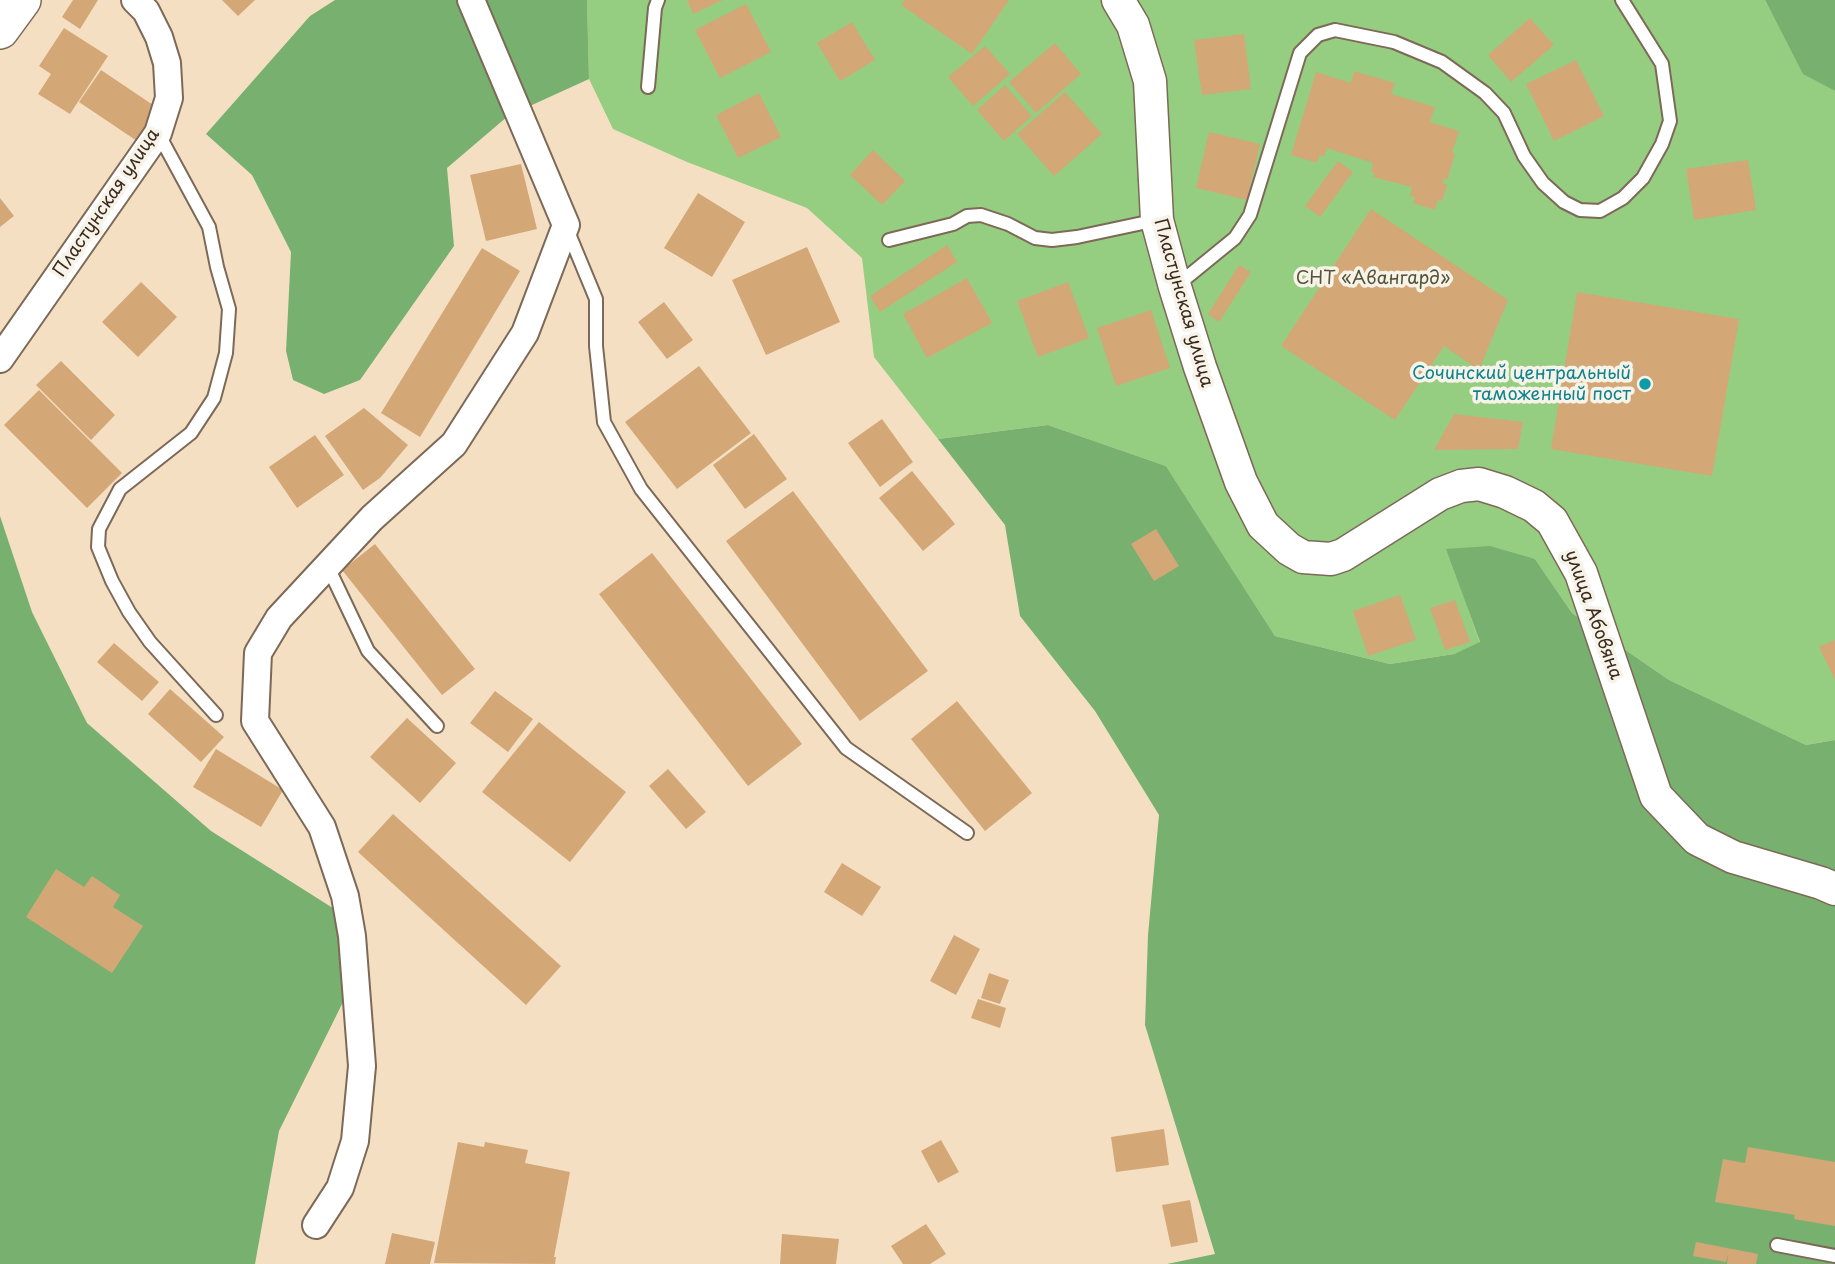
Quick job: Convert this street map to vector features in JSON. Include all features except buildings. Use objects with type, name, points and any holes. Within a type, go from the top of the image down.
[{"type":"main road","points":[[0,30],[22,0]]},
{"type":"street","name":"Пластунская улица","points":[[0,359],[158,133],[169,97],[167,63],[146,11],[135,0]]},
{"type":"street","points":[[316,1225],[340,1188],[355,1141],[362,1066],[352,936],[345,896],[322,827],[255,721],[258,653],[279,618],[372,518],[454,444],[525,333],[565,225],[471,0]]},
{"type":"street","name":"Пластунская улица","points":[[1118,0],[1133,25],[1150,81],[1157,220],[1175,287],[1241,482],[1263,526],[1289,549]]},
{"type":"street","name":"улица Абовяна","points":[[1289,549],[1303,557],[1319,559],[1343,555],[1440,494],[1461,486],[1479,484],[1505,492],[1534,506],[1552,521],[1581,573],[1656,796],[1697,839],[1733,857],[1835,889]]},
{"type":"lane","points":[[648,88],[658,0]]},
{"type":"lane","points":[[1175,287],[1235,238],[1251,215],[1300,53],[1318,35],[1335,30],[1394,43],[1442,62],[1485,93],[1504,113],[1524,156],[1543,183],[1564,202],[1580,210],[1600,211],[1623,198],[1643,178],[1662,144],[1670,121],[1662,64],[1622,0]]},
{"type":"lane","points":[[158,133],[209,228],[229,309],[226,353],[214,398],[191,433],[120,489],[99,528],[98,547],[112,581],[150,642],[216,715]]},
{"type":"lane","points":[[888,240],[953,224],[967,216],[981,215],[1008,224],[1035,238],[1052,240],[1157,220]]},
{"type":"lane","points":[[565,225],[596,299],[596,346],[604,422],[641,489],[846,748],[967,832]]},
{"type":"lane","points":[[328,567],[368,651],[437,726]]},
{"type":"lane","points":[[1777,1245],[1835,1256]]},
{"type":"green space","points":[[335,0],[587,0],[589,79],[508,116],[447,168],[454,246],[360,380],[324,394],[293,380],[286,351],[291,252],[252,175],[206,134],[310,16]]},
{"type":"green space","name":"СНТ «Авангард»","points":[[587,0],[1765,0],[1803,73],[1835,91],[1835,740],[1806,745],[1669,680],[1572,613],[1535,559],[1447,549],[1480,643],[1454,654],[1390,664],[1275,636],[1166,466],[1048,425],[938,439],[874,357],[862,258],[807,208],[687,162],[613,129],[589,79]]},
{"type":"green space","points":[[1765,0],[1835,0],[1835,91],[1803,74]]},
{"type":"green space","points":[[1048,425],[1166,466],[1275,636],[1390,664],[1454,654],[1480,642],[1446,549],[1490,546],[1535,559],[1572,613],[1669,680],[1806,745],[1835,740],[1835,1264],[1167,1264],[1215,1254],[1145,1025],[1148,935],[1159,815],[1095,711],[1020,616],[1005,525],[938,439]]},
{"type":"green space","points":[[0,516],[32,612],[87,723],[211,831],[336,910],[347,994],[279,1131],[255,1264],[0,1264]]},
{"type":"place","name":"Сочинский центральный таможенный пост","points":[[1645,384]]}]
